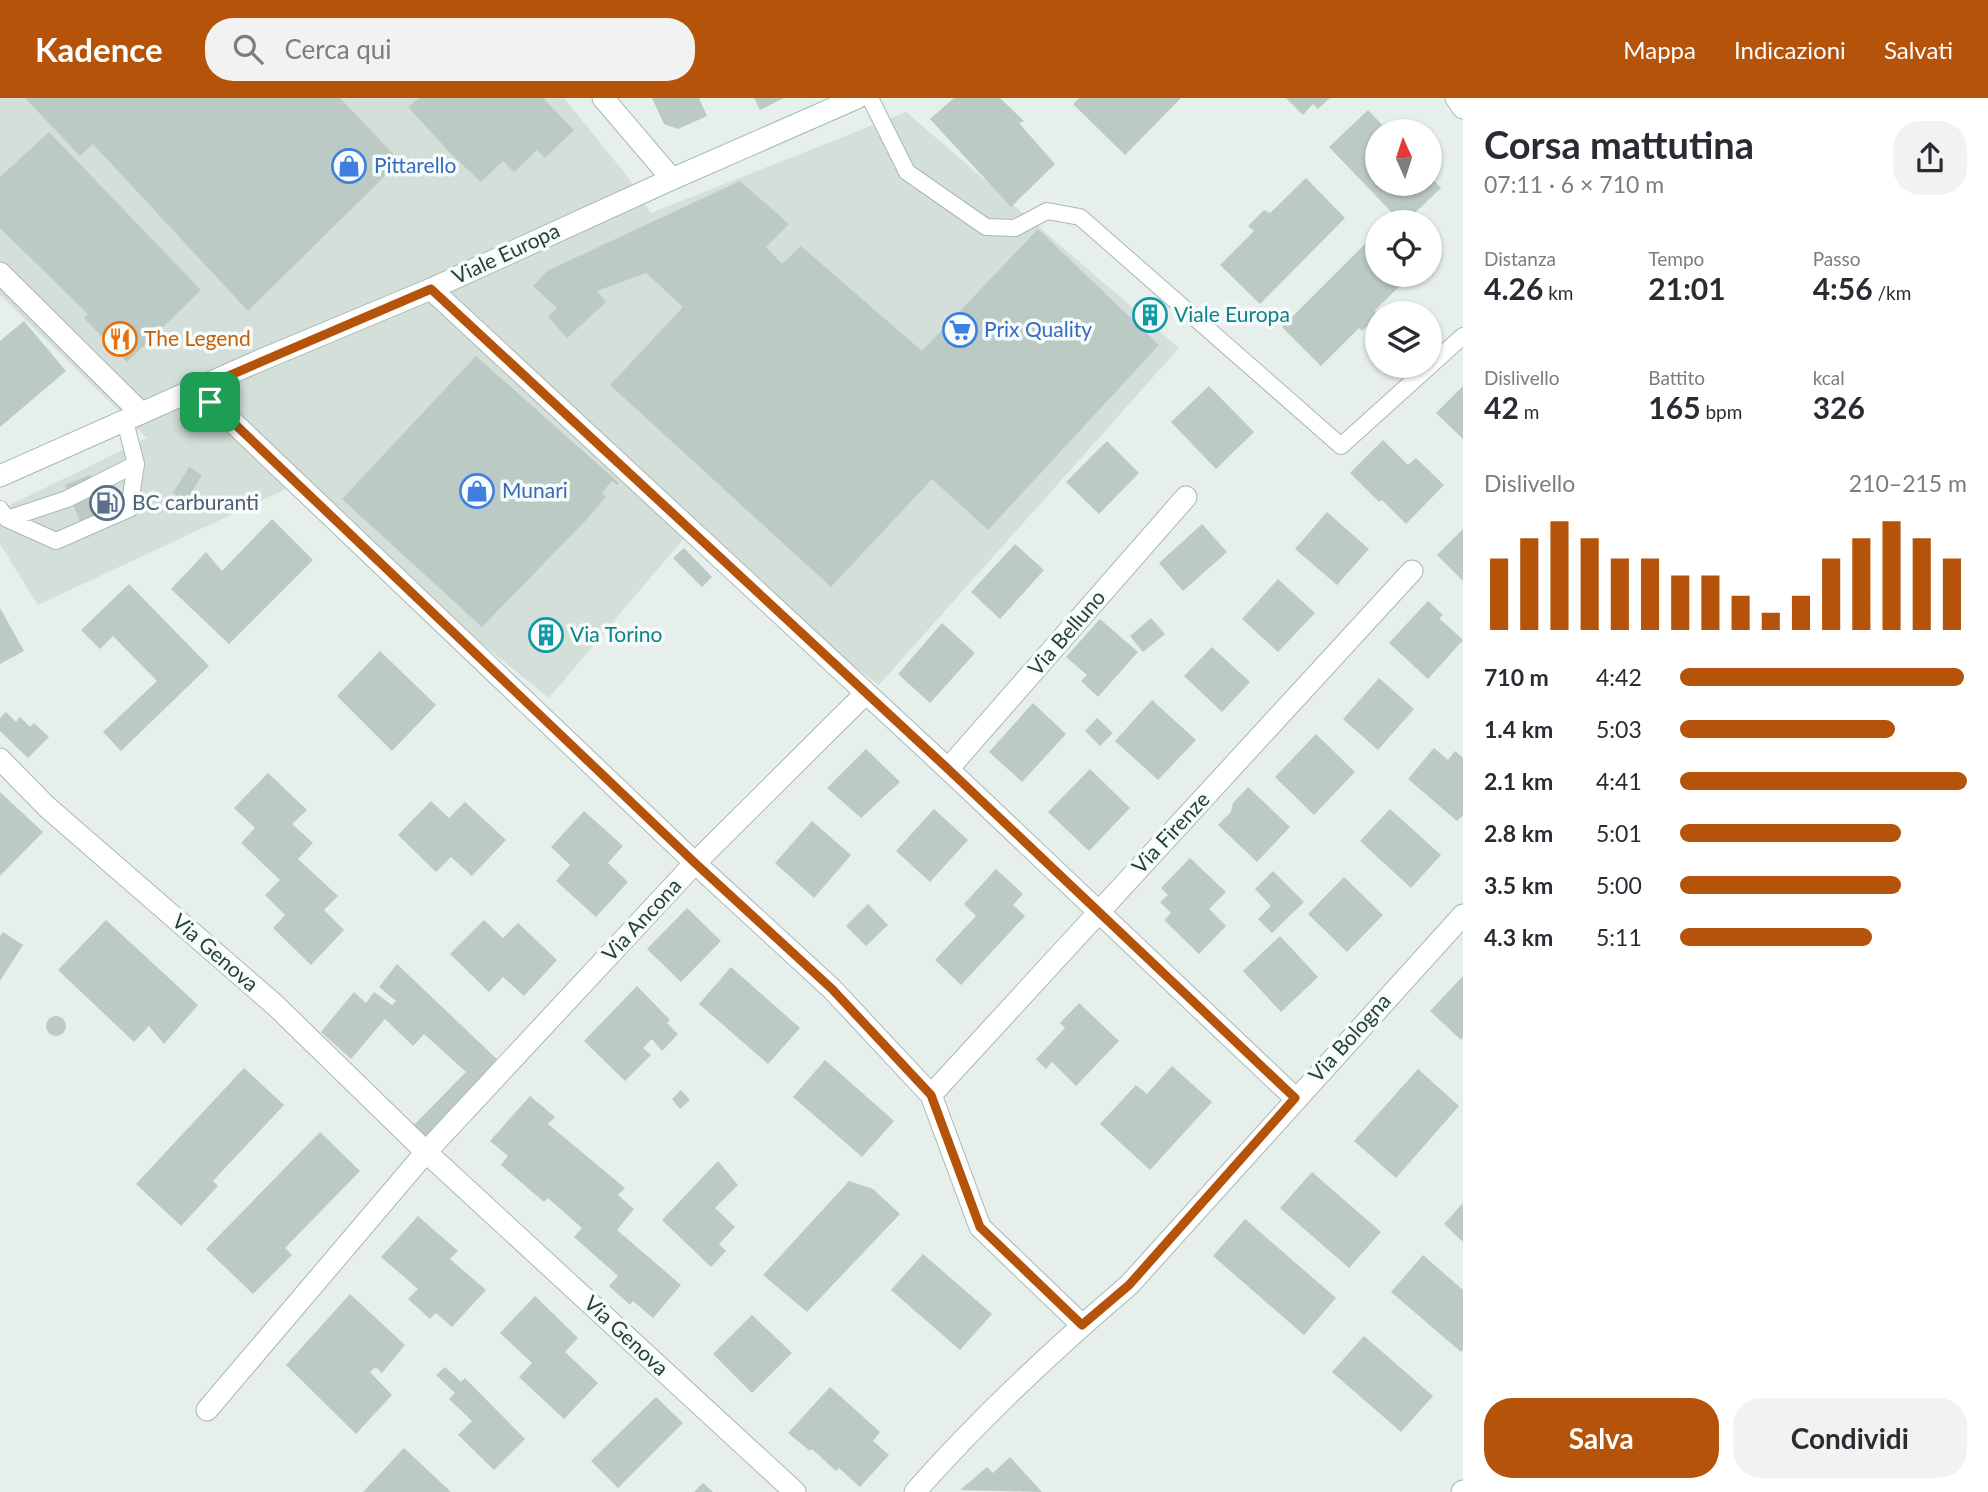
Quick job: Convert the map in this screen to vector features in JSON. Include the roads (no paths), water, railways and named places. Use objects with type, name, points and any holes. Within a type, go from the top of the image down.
[{"type":"street","points":[[603,98],[672,179]]},
{"type":"street","name":"Viale Europa","points":[[0,476],[431,289],[857,98]]},
{"type":"street","points":[[1456,98],[1463,108]]},
{"type":"street","points":[[0,274],[133,417]]},
{"type":"street","points":[[431,289],[948,769],[1295,1098]]},
{"type":"street","points":[[198,389],[695,863],[832,989],[931,1095],[980,1227],[1082,1325]]},
{"type":"street","name":"Via Belluno","points":[[948,769],[1186,496]]},
{"type":"street","name":"Via Firenze","points":[[931,1095],[1412,571]]},
{"type":"street","name":"Via Ancona","points":[[426,1152],[695,863],[865,694]]},
{"type":"street","name":"Via Genova","points":[[0,759],[47,807],[275,1005],[426,1152],[795,1492]]},
{"type":"street","name":"Via Bologna","points":[[915,1492],[946,1456],[1082,1325],[1129,1285],[1463,915]]},
{"type":"street","points":[[207,1410],[426,1152]]},
{"type":"lane","points":[[870,98],[907,172],[986,227],[1015,228],[1047,211],[1080,218],[1341,446],[1463,336]]},
{"type":"lane","points":[[4,514],[56,541],[129,509],[136,464],[133,417]]},
{"type":"lane","points":[[4,514],[67,499],[136,464]]},
{"type":"place","name":"Pittarello","points":[[349,166]]},
{"type":"place","name":"Viale Europa","points":[[1150,315]]},
{"type":"place","name":"Prix Quality","points":[[960,330]]},
{"type":"place","name":"The Legend","points":[[120,339]]},
{"type":"place","name":"Munari","points":[[477,491]]},
{"type":"place","name":"BC carburanti","points":[[107,503]]},
{"type":"place","name":"Via Torino","points":[[546,635]]}]
